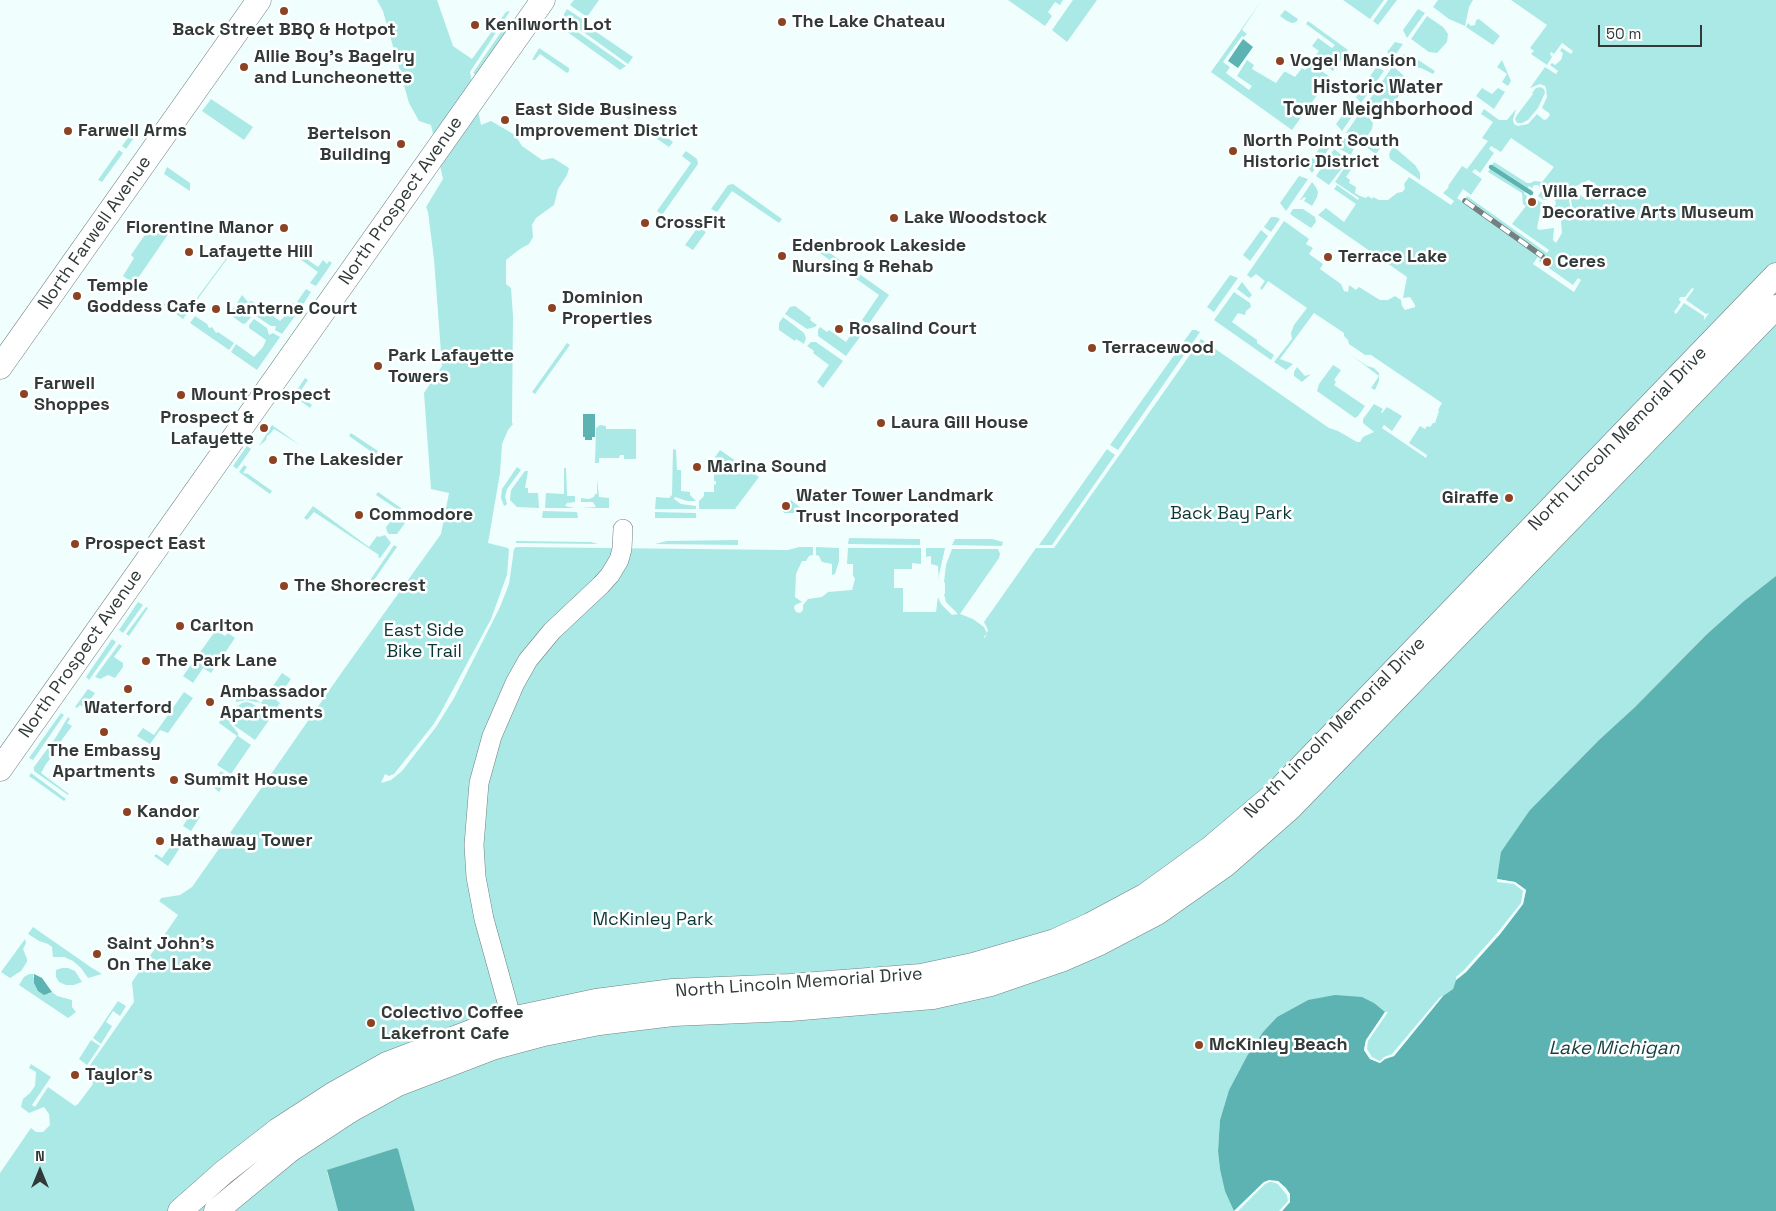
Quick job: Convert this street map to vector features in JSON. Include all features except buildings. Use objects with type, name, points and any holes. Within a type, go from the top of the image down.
[{"type":"main road","name":"North Farwell Avenue","points":[[0,367],[259,0]]},
{"type":"main road","name":"North Prospect Avenue","points":[[0,769],[543,0]]},
{"type":"main road","name":"North Lincoln Memorial Drive","points":[[216,1211],[290,1150],[351,1110],[398,1084],[492,1048],[515,1030],[596,1001],[673,991],[799,985],[921,976],[974,966],[1056,940],[1090,925],[1146,895],[1212,847],[1276,792],[1776,275]]},
{"type":"main road","name":"North Lincoln Memorial Drive","points":[[180,1211],[224,1172],[278,1130],[332,1095],[387,1064],[484,1027],[515,1030],[674,1014],[790,1009],[933,997],[991,984],[1052,963],[1100,943],[1157,913],[1224,864],[1290,808],[1776,307]]},
{"type":"street","points":[[515,1030],[484,919],[476,877],[474,845],[479,783],[492,736],[515,682],[528,660],[552,630],[601,586],[610,575],[619,560],[622,549],[623,529]]},
{"type":"green space","name":"McKinley Park","points":[[377,0],[437,0],[453,46],[472,59],[506,12],[510,11],[470,72],[481,125],[491,121],[515,135],[522,146],[542,160],[553,158],[569,168],[558,189],[554,205],[536,218],[532,225],[533,237],[529,244],[506,260],[506,284],[511,288],[513,316],[513,424],[502,444],[500,473],[488,543],[508,548],[507,575],[491,619],[441,712],[394,774],[389,776],[385,774],[381,783],[391,780],[402,771],[436,727],[454,698],[500,607],[509,584],[514,549],[516,547],[788,550],[799,547],[813,547],[813,555],[809,556],[806,561],[802,561],[796,574],[795,597],[802,602],[795,605],[794,608],[796,612],[800,613],[808,599],[822,597],[828,592],[852,590],[855,579],[853,564],[847,564],[848,548],[921,548],[921,564],[912,563],[912,569],[894,569],[894,588],[903,588],[903,612],[936,612],[938,597],[941,604],[952,615],[958,614],[946,602],[944,582],[946,565],[952,549],[998,549],[999,558],[960,614],[973,619],[984,627],[987,633],[988,630],[984,622],[1036,548],[1054,548],[1201,339],[1329,428],[1357,442],[1360,442],[1363,437],[1374,432],[1363,423],[1363,419],[1374,404],[1383,409],[1382,413],[1387,407],[1402,416],[1392,431],[1384,425],[1382,428],[1426,458],[1427,455],[1409,443],[1420,426],[1425,429],[1427,426],[1430,427],[1435,423],[1442,403],[1371,355],[1365,355],[1349,344],[1344,333],[1314,313],[1280,359],[1293,364],[1286,370],[1274,362],[1292,339],[1291,333],[1294,325],[1307,308],[1268,281],[1262,290],[1260,288],[1265,281],[1256,274],[1251,278],[1247,275],[1284,221],[1309,239],[1306,244],[1313,248],[1309,254],[1323,264],[1320,269],[1341,284],[1344,291],[1348,292],[1349,285],[1356,290],[1359,287],[1380,300],[1388,300],[1395,296],[1401,300],[1405,310],[1415,307],[1410,297],[1403,298],[1407,277],[1318,215],[1326,208],[1344,222],[1356,204],[1334,189],[1337,185],[1358,200],[1359,198],[1335,182],[1349,161],[1354,165],[1346,177],[1350,180],[1349,183],[1356,187],[1355,193],[1360,196],[1388,200],[1405,189],[1404,184],[1409,177],[1451,205],[1454,201],[1443,193],[1462,166],[1467,169],[1488,141],[1482,138],[1493,122],[1481,114],[1484,109],[1499,120],[1507,120],[1516,109],[1513,120],[1514,124],[1518,126],[1528,124],[1537,114],[1544,120],[1547,119],[1550,115],[1542,108],[1547,97],[1545,86],[1540,84],[1530,88],[1545,67],[1556,74],[1558,71],[1550,65],[1552,63],[1555,65],[1561,60],[1563,53],[1560,51],[1562,48],[1571,54],[1573,51],[1562,43],[1554,54],[1551,52],[1552,57],[1547,65],[1531,54],[1534,51],[1530,48],[1547,25],[1511,0],[1776,0],[1776,576],[1744,601],[1706,635],[1530,810],[1497,879],[1515,882],[1526,890],[1523,904],[1466,972],[1456,980],[1453,989],[1443,996],[1394,1056],[1380,1063],[1370,1059],[1364,1050],[1366,1040],[1308,1000],[1277,1017],[1263,1032],[1247,1056],[1229,1090],[1220,1120],[1218,1151],[1220,1169],[1269,1180],[1286,1188],[1290,1202],[1282,1211],[415,1211],[396,1148],[328,1170],[338,1211],[0,1211],[0,1173],[31,1128],[36,1132],[43,1132],[50,1125],[49,1114],[44,1107],[29,1113],[21,1107],[23,1099],[35,1086],[36,1072],[29,1068],[31,1064],[51,1077],[32,1105],[35,1107],[48,1087],[75,1106],[78,1104],[93,1084],[91,1080],[92,1074],[88,1068],[134,1002],[132,982],[178,915],[159,901],[161,898],[180,895],[192,887],[223,843],[232,834],[230,833],[342,672],[441,534],[449,493],[431,489],[424,393],[442,366],[434,259],[426,207],[443,179],[431,125],[419,121],[409,103],[383,11]],"holes":[[[1511,138],[1554,167],[1542,182],[1534,181],[1527,183],[1494,162],[1492,165],[1528,188],[1529,186],[1532,188],[1534,185],[1538,185],[1542,190],[1538,196],[1544,200],[1547,200],[1567,186],[1569,188],[1573,211],[1571,210],[1567,191],[1564,191],[1554,198],[1556,203],[1553,210],[1544,213],[1542,219],[1555,218],[1563,208],[1567,211],[1567,218],[1561,221],[1562,233],[1556,243],[1553,240],[1554,228],[1539,230],[1537,228],[1542,203],[1536,199],[1533,203],[1529,204],[1525,201],[1527,196],[1524,194],[1525,192],[1490,169],[1488,172],[1522,193],[1523,204],[1526,206],[1512,224],[1549,250],[1547,253],[1467,196],[1465,199],[1545,256],[1541,257],[1539,261],[1573,285],[1578,278],[1581,280],[1574,292],[1533,264],[1539,255],[1457,198],[1463,189],[1471,195],[1482,179],[1472,172],[1475,169],[1480,173],[1494,153],[1489,149],[1491,146],[1501,152]],[[1589,180],[1597,186],[1587,200],[1573,190],[1576,186]],[[1692,288],[1694,289],[1686,300],[1706,314],[1709,313],[1704,320],[1704,316],[1684,303],[1676,314],[1674,312],[1681,302],[1679,300],[1680,297],[1685,297]]]},
{"type":"green space","points":[[574,0],[599,0],[587,17],[570,5]]},
{"type":"green space","points":[[1008,0],[1063,0],[1060,5],[1055,2],[1048,12],[1052,16],[1045,26]]},
{"type":"green space","points":[[1073,0],[1097,0],[1067,42],[1052,30]]},
{"type":"green space","points":[[1262,0],[1242,30],[1247,34],[1244,37],[1242,36],[1223,62],[1230,67],[1226,73],[1249,90],[1252,86],[1237,76],[1247,60],[1254,65],[1252,69],[1276,83],[1284,72],[1295,77],[1302,68],[1305,70],[1310,64],[1330,77],[1292,130],[1211,72]]},
{"type":"green space","points":[[1343,0],[1384,0],[1370,19]]},
{"type":"green space","points":[[1388,0],[1397,0],[1378,25],[1373,21]]},
{"type":"green space","points":[[1438,0],[1473,0],[1469,7],[1465,26],[1449,19],[1433,7]]},
{"type":"green space","points":[[567,9],[585,21],[586,25],[633,57],[628,64],[564,18]]},
{"type":"green space","points":[[1418,9],[1425,13],[1407,38],[1403,30]]},
{"type":"green space","points":[[1285,10],[1298,19],[1296,22],[1292,23],[1280,16]]},
{"type":"green space","points":[[1427,16],[1443,27],[1448,34],[1447,42],[1437,53],[1429,52],[1411,39]]},
{"type":"green space","points":[[1479,19],[1500,36],[1493,45],[1466,27],[1468,23],[1471,26],[1475,25],[1476,20]]},
{"type":"green space","points":[[562,21],[626,66],[620,70],[559,26]]},
{"type":"green space","points":[[1308,21],[1348,50],[1333,71],[1316,59],[1315,56],[1319,51],[1312,46],[1318,38],[1332,48],[1335,45],[1306,24]]},
{"type":"green space","points":[[505,26],[508,29],[476,75],[473,73]]},
{"type":"green space","points":[[1395,42],[1403,44],[1393,58],[1387,52]]},
{"type":"green space","points":[[539,48],[569,68],[569,71],[567,73],[540,54],[535,60],[532,60]]},
{"type":"green space","points":[[1404,54],[1409,58],[1415,58],[1435,71],[1433,74],[1421,68],[1404,66],[1398,63]]},
{"type":"green space","points":[[1502,60],[1511,81],[1508,86],[1502,82],[1507,74],[1497,67]]},
{"type":"green space","points":[[1377,66],[1384,71],[1361,103],[1356,97]]},
{"type":"green space","points":[[1393,66],[1406,79],[1406,86],[1387,112],[1383,114],[1378,113],[1365,106]]},
{"type":"green space","points":[[1482,88],[1492,94],[1498,88],[1505,92],[1494,109],[1476,96]]},
{"type":"green space","points":[[1536,88],[1544,89],[1545,93],[1538,108],[1528,120],[1517,123],[1515,119],[1517,115]]},
{"type":"green space","points":[[211,99],[253,127],[244,140],[202,111]]},
{"type":"green space","points":[[620,104],[633,114],[629,119],[616,110]]},
{"type":"green space","points":[[1349,106],[1358,108],[1342,131],[1336,124]]},
{"type":"green space","points":[[1361,111],[1373,123],[1372,129],[1366,138],[1372,142],[1385,141],[1376,154],[1346,133]]},
{"type":"green space","points":[[648,124],[673,142],[669,147],[644,130]]},
{"type":"green space","points":[[137,126],[141,128],[126,149],[122,146]]},
{"type":"green space","points":[[1343,137],[1355,146],[1351,155],[1336,147]]},
{"type":"green space","points":[[1323,143],[1330,147],[1312,173],[1307,166]]},
{"type":"green space","points":[[1393,146],[1415,165],[1420,173],[1420,180],[1390,159],[1389,154]]},
{"type":"green space","points":[[1334,149],[1348,160],[1329,185],[1316,176]]},
{"type":"green space","points":[[119,150],[123,153],[102,182],[98,180]]},
{"type":"green space","points":[[686,151],[697,159],[698,164],[662,215],[657,211],[691,163],[682,156]]},
{"type":"green space","points":[[167,167],[190,183],[190,191],[164,174]]},
{"type":"green space","points":[[1299,176],[1308,179],[1286,211],[1280,203]]},
{"type":"green space","points":[[1312,182],[1318,192],[1312,206],[1304,201],[1306,198],[1304,197],[1300,200]]},
{"type":"green space","points":[[733,184],[782,219],[779,223],[732,191],[717,212],[711,209],[728,185]]},
{"type":"green space","points":[[1293,209],[1303,209],[1315,217],[1316,222],[1311,228],[1290,214]]},
{"type":"green space","points":[[1271,217],[1280,219],[1271,232],[1264,227]]},
{"type":"green space","points":[[151,226],[160,232],[165,233],[166,230],[169,233],[134,284],[123,276],[134,258],[131,255]]},
{"type":"green space","points":[[698,227],[706,232],[693,250],[685,245]]},
{"type":"green space","points":[[1261,230],[1268,236],[1250,261],[1243,255]]},
{"type":"green space","points":[[813,241],[889,295],[868,325],[862,320],[879,295],[810,246]]},
{"type":"green space","points":[[216,246],[230,255],[183,319],[164,305],[165,303],[180,313],[188,304],[191,306],[228,256],[223,252],[220,256],[213,251]]},
{"type":"green space","points":[[295,251],[318,267],[323,260],[327,264],[329,261],[332,263],[316,286],[310,283],[318,272],[293,254]]},
{"type":"green space","points":[[1230,275],[1238,278],[1214,312],[1207,307]]},
{"type":"green space","points":[[1242,282],[1252,295],[1249,298],[1237,289]]},
{"type":"green space","points":[[306,289],[311,292],[302,306],[297,302]]},
{"type":"green space","points":[[1234,292],[1250,303],[1251,307],[1246,311],[1245,315],[1238,313],[1232,322],[1274,355],[1271,360],[1214,320]]},
{"type":"green space","points":[[242,295],[248,302],[252,301],[257,305],[253,314],[237,303]]},
{"type":"green space","points":[[293,303],[300,309],[282,334],[275,330],[276,326],[271,326],[256,316],[263,309],[280,321]]},
{"type":"green space","points":[[235,306],[251,317],[246,323],[243,324],[229,314]]},
{"type":"green space","points":[[795,306],[817,325],[807,329],[785,314],[790,307]]},
{"type":"green space","points":[[195,316],[207,324],[209,328],[212,327],[216,333],[218,332],[234,343],[229,350],[190,323]]},
{"type":"green space","points":[[783,317],[804,333],[806,338],[804,344],[796,339],[795,341],[779,330],[779,323]]},
{"type":"green space","points":[[254,319],[267,328],[269,335],[273,333],[280,337],[257,370],[231,352],[236,344],[254,357],[263,347],[266,340],[249,328]]},
{"type":"green space","points":[[858,325],[865,330],[846,356],[818,336],[820,327],[827,332],[829,330],[846,342]]},
{"type":"green space","points":[[1192,330],[1200,332],[1118,450],[1110,445]]},
{"type":"green space","points":[[811,342],[816,342],[843,361],[823,388],[817,382],[829,365],[807,346]]},
{"type":"green space","points":[[567,343],[570,345],[535,394],[532,392]]},
{"type":"green space","points":[[1351,355],[1367,366],[1374,368],[1379,373],[1379,376]]},
{"type":"green space","points":[[1333,365],[1341,370],[1334,380],[1336,382],[1334,385],[1365,406],[1355,418],[1317,391],[1319,384]]},
{"type":"green space","points":[[1297,367],[1305,376],[1311,374],[1302,382],[1294,376]]},
{"type":"green space","points":[[1379,376],[1379,381],[1375,390],[1371,388]]},
{"type":"green space","points":[[305,378],[308,380],[298,395],[312,405],[310,408],[295,397],[295,393]]},
{"type":"green space","points":[[272,425],[300,445],[274,429],[259,446]]},
{"type":"green space","points":[[600,425],[606,426],[606,429],[636,429],[636,459],[624,459],[624,455],[620,455],[619,458],[599,458],[599,463],[595,463],[596,428]]},
{"type":"green space","points":[[351,433],[378,451],[376,455],[349,436]]},
{"type":"green space","points":[[247,446],[251,449],[237,469],[233,466]]},
{"type":"green space","points":[[673,449],[676,450],[677,470],[681,470],[681,491],[690,492],[690,495],[696,501],[687,501],[675,497],[674,499],[681,504],[696,506],[696,509],[655,509],[656,497],[669,498],[672,495]]},
{"type":"green space","points":[[1107,449],[1115,455],[1052,545],[1039,545]]},
{"type":"green space","points":[[720,450],[759,477],[735,509],[699,509],[699,501],[704,496],[704,492],[714,492],[716,481],[714,481],[714,469],[720,473],[725,470],[724,465],[715,457]]},
{"type":"green space","points":[[244,465],[247,467],[243,473],[248,474],[272,491],[270,494],[239,472]]},
{"type":"green space","points":[[517,467],[521,470],[507,489],[505,497],[507,504],[504,506],[501,498],[502,489]]},
{"type":"green space","points":[[564,468],[566,468],[567,496],[575,496],[575,502],[567,503],[565,506],[575,508],[545,508],[546,493],[564,494]]},
{"type":"green space","points":[[525,471],[528,471],[525,488],[528,488],[528,493],[538,493],[539,508],[517,507],[510,500],[511,490]]},
{"type":"green space","points":[[597,479],[599,497],[609,498],[609,508],[581,508],[596,507],[593,502],[581,502],[581,498],[589,499],[597,494]]},
{"type":"green space","points":[[378,492],[408,513],[406,515],[376,495]]},
{"type":"green space","points":[[791,500],[806,513],[784,513],[783,511]]},
{"type":"green space","points":[[313,506],[369,547],[377,536],[385,535],[391,543],[380,558],[378,557],[379,555],[314,512],[307,520],[304,518]]},
{"type":"green space","points":[[543,511],[577,512],[578,518],[542,518]]},
{"type":"green space","points":[[655,512],[696,513],[696,518],[655,518]]},
{"type":"green space","points":[[397,514],[404,519],[405,523],[397,534],[389,534],[386,527]]},
{"type":"green space","points":[[849,538],[920,539],[920,545],[848,544]]},
{"type":"green space","points":[[955,539],[992,539],[1003,542],[1002,546],[952,545]]},
{"type":"green space","points":[[738,540],[738,545],[655,544],[667,541]]},
{"type":"green space","points":[[516,541],[591,542],[598,544],[516,543]]},
{"type":"green space","points":[[394,545],[397,547],[365,593],[362,592]]},
{"type":"green space","points":[[816,547],[839,548],[839,561],[835,574],[832,575],[832,564],[822,562],[819,556],[816,555]]},
{"type":"green space","points":[[926,548],[945,548],[939,582],[938,566],[931,564],[931,556],[926,557]]},
{"type":"green space","points":[[138,602],[143,605],[123,633],[119,630]]},
{"type":"green space","points":[[146,607],[148,608],[129,636],[126,634]]},
{"type":"green space","points":[[216,630],[225,636],[228,633],[235,638],[211,673],[203,668],[193,683],[183,676]]},
{"type":"green space","points":[[112,639],[116,642],[89,680],[86,677]]},
{"type":"green space","points":[[119,644],[122,646],[114,657],[123,663],[123,667],[115,678],[108,675],[100,679],[95,677]]},
{"type":"green space","points":[[282,673],[291,679],[276,700],[280,703],[274,712],[261,703]]},
{"type":"green space","points":[[88,689],[95,693],[85,708],[80,705],[77,708],[75,707]]},
{"type":"green space","points":[[240,689],[261,703],[246,700],[236,702],[236,692]]},
{"type":"green space","points":[[184,692],[193,698],[168,733],[160,730],[150,744],[137,736],[143,728],[154,735]]},
{"type":"green space","points":[[246,702],[272,716],[255,740],[235,726],[232,720],[235,708]]},
{"type":"green space","points":[[61,713],[64,715],[33,760],[29,758]]},
{"type":"green space","points":[[228,714],[230,723],[238,733],[238,736],[251,745],[231,774],[217,765],[237,736],[219,723],[222,716]]},
{"type":"green space","points":[[68,717],[70,719],[67,723],[72,726],[41,773],[68,795],[34,771],[34,767]]},
{"type":"green space","points":[[221,771],[229,777],[219,792],[211,785]]},
{"type":"green space","points":[[31,773],[66,799],[64,801],[29,776]]},
{"type":"green space","points":[[191,813],[200,817],[191,831],[183,826]]},
{"type":"green space","points":[[178,836],[185,840],[168,866],[154,856],[156,854],[162,858]]},
{"type":"green space","points":[[33,927],[102,974],[88,978],[73,961],[64,957],[53,957],[52,947],[28,934]]},
{"type":"green space","points":[[25,939],[26,943],[23,949],[27,962],[21,971],[10,978],[1,972]]},
{"type":"green space","points":[[62,968],[75,971],[82,982],[66,985],[59,982],[56,977],[56,970]]},
{"type":"green space","points":[[34,974],[33,977],[48,994],[52,992],[57,996],[72,1000],[72,1007],[76,1012],[68,1018],[19,985],[24,977]]},
{"type":"green space","points":[[118,1001],[126,1006],[120,1016],[113,1011],[106,1022],[112,1026],[101,1044],[93,1038]]},
{"type":"green space","points":[[91,1040],[100,1046],[87,1065],[79,1059]]},
{"type":"water","points":[[1243,39],[1253,47],[1238,68],[1228,61]]},
{"type":"water","points":[[583,414],[595,414],[595,437],[592,437],[592,440],[585,440],[585,437],[583,437]]},
{"type":"water","name":"Lake Michigan","points":[[1776,576],[1776,1211],[1282,1211],[1290,1202],[1290,1194],[1278,1181],[1264,1182],[1234,1211],[1225,1191],[1220,1169],[1218,1151],[1220,1120],[1229,1090],[1247,1056],[1263,1032],[1277,1017],[1308,1000],[1335,995],[1362,997],[1374,1003],[1385,1012],[1366,1040],[1364,1050],[1370,1059],[1380,1063],[1394,1056],[1443,996],[1453,989],[1456,980],[1466,972],[1500,934],[1523,904],[1526,890],[1515,882],[1497,879],[1501,852],[1530,810],[1706,635],[1744,601]]},
{"type":"water","points":[[34,974],[42,978],[52,992],[44,995],[38,991],[34,983]]},
{"type":"water","points":[[396,1148],[398,1149],[415,1211],[338,1211],[327,1170]]},
{"type":"pier","points":[[1497,879],[1515,882],[1526,890],[1523,904],[1500,934],[1466,972],[1456,980],[1456,977],[1498,932],[1521,903],[1523,891],[1514,884],[1497,882]]},
{"type":"pier","points":[[1443,996],[1394,1056],[1380,1063],[1370,1059],[1364,1050],[1366,1040],[1385,1012],[1388,1012],[1368,1041],[1367,1049],[1372,1057],[1380,1061],[1392,1054],[1440,997]]},
{"type":"pier","points":[[1269,1180],[1278,1181],[1290,1194],[1290,1202],[1282,1211],[1279,1211],[1288,1201],[1287,1195],[1277,1183],[1270,1182],[1265,1184],[1238,1211],[1234,1211],[1264,1182]]},
{"type":"waterway","points":[[1491,167],[1531,193]]},
{"type":"railway","points":[[1465,201],[1542,256]]},
{"type":"place","name":"Back Street BBQ & Hotpot","points":[[284,11]]},
{"type":"place","name":"The Lake Chateau","points":[[782,22]]},
{"type":"place","name":"Kenilworth Lot","points":[[475,25]]},
{"type":"place","name":"Vogel Mansion","points":[[1280,61]]},
{"type":"place","name":"Allie Boy’s Bagelry and Luncheonette","points":[[244,67]]},
{"type":"place","name":"East Side Business Improvement District","points":[[505,120]]},
{"type":"place","name":"Farwell Arms","points":[[68,131]]},
{"type":"place","name":"Bertelson Building","points":[[401,144]]},
{"type":"place","name":"North Point South Historic District","points":[[1233,151]]},
{"type":"place","name":"Villa Terrace Decorative Arts Museum","points":[[1532,202]]},
{"type":"place","name":"Lake Woodstock","points":[[894,218]]},
{"type":"place","name":"CrossFit","points":[[645,223]]},
{"type":"place","name":"Florentine Manor","points":[[284,228]]},
{"type":"place","name":"Lafayette Hill","points":[[189,252]]},
{"type":"place","name":"Edenbrook Lakeside Nursing & Rehab","points":[[782,256]]},
{"type":"place","name":"Terrace Lake","points":[[1328,257]]},
{"type":"place","name":"Ceres","points":[[1547,262]]},
{"type":"place","name":"Temple Goddess Cafe","points":[[77,296]]},
{"type":"place","name":"Dominion Properties","points":[[552,308]]},
{"type":"place","name":"Lanterne Court","points":[[216,309]]},
{"type":"place","name":"Rosalind Court","points":[[839,329]]},
{"type":"place","name":"Terracewood","points":[[1092,348]]},
{"type":"place","name":"Park Lafayette Towers","points":[[378,366]]},
{"type":"place","name":"Farwell Shoppes","points":[[24,394]]},
{"type":"place","name":"Mount Prospect","points":[[181,395]]},
{"type":"place","name":"Laura Gill House","points":[[881,423]]},
{"type":"place","name":"Prospect & Lafayette","points":[[264,428]]},
{"type":"place","name":"The Lakesider","points":[[273,460]]},
{"type":"place","name":"Marina Sound","points":[[697,467]]},
{"type":"place","name":"Giraffe","points":[[1509,498]]},
{"type":"place","name":"Water Tower Landmark Trust Incorporated","points":[[786,506]]},
{"type":"place","name":"Commodore","points":[[359,515]]},
{"type":"place","name":"Prospect East","points":[[75,544]]},
{"type":"place","name":"The Shorecrest","points":[[284,586]]},
{"type":"place","name":"Carlton","points":[[180,626]]},
{"type":"place","name":"The Park Lane","points":[[146,661]]},
{"type":"place","name":"Waterford","points":[[128,689]]},
{"type":"place","name":"Ambassador Apartments","points":[[210,702]]},
{"type":"place","name":"The Embassy Apartments","points":[[104,732]]},
{"type":"place","name":"Summit House","points":[[174,780]]},
{"type":"place","name":"Kandor","points":[[127,812]]},
{"type":"place","name":"Hathaway Tower","points":[[160,841]]},
{"type":"place","name":"Saint John's On The Lake","points":[[97,954]]},
{"type":"place","name":"Colectivo Coffee Lakefront Cafe","points":[[371,1023]]},
{"type":"place","name":"McKinley Beach","points":[[1199,1045]]},
{"type":"place","name":"Taylor's","points":[[75,1075]]},
{"type":"district","name":"Historic Water Tower Neighborhood","points":[[1378,99]]},
{"type":"park label","name":"Back Bay Park","points":[[1231,514]]},
{"type":"park label","name":"East Side Bike Trail","points":[[424,641]]}]
